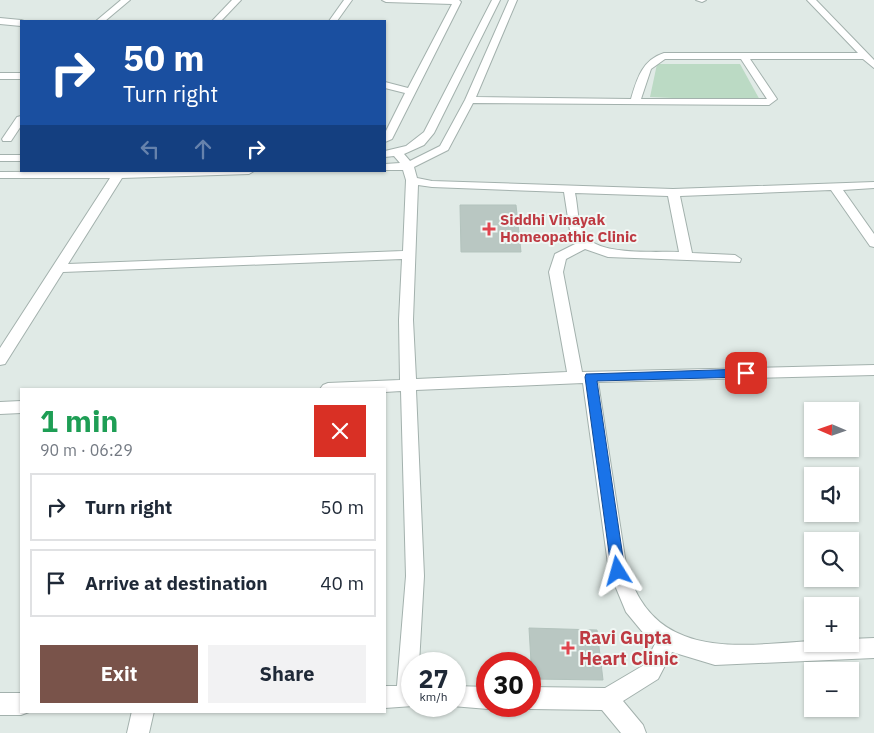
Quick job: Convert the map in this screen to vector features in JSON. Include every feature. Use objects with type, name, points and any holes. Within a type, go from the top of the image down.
[{"type":"street","points":[[101,20],[126,0]]},
{"type":"street","points":[[217,20],[237,0]]},
{"type":"street","points":[[334,20],[348,0]]},
{"type":"street","points":[[386,0],[458,2],[386,139]]},
{"type":"street","points":[[386,154],[397,153],[422,142],[429,133],[496,0]]},
{"type":"street","points":[[386,167],[408,166],[444,148],[470,100],[513,0]]},
{"type":"street","points":[[811,0],[874,65]]},
{"type":"street","points":[[0,23],[20,24]]},
{"type":"street","points":[[635,102],[648,64],[654,59],[664,56],[865,56]]},
{"type":"street","points":[[470,100],[769,102],[772,99],[744,56]]},
{"type":"street","points":[[0,76],[20,76]]},
{"type":"street","points":[[386,85],[411,92]]},
{"type":"street","points":[[3,139],[20,120]]},
{"type":"street","points":[[3,139],[20,139]]},
{"type":"street","points":[[397,153],[408,166],[412,180],[406,320],[410,384],[415,576],[412,652]]},
{"type":"street","points":[[0,158],[20,158]]},
{"type":"street","points":[[0,175],[118,175],[216,172]]},
{"type":"street","points":[[0,360],[118,175]]},
{"type":"street","points":[[412,180],[432,184],[672,193],[874,185]]},
{"type":"street","points":[[834,186],[874,243]]},
{"type":"street","points":[[569,189],[577,235],[583,245],[592,250],[608,253],[735,259]]},
{"type":"street","points":[[672,193],[686,257]]},
{"type":"street","points":[[583,245],[560,257],[556,272],[583,378],[618,571],[633,606],[652,628],[679,645],[715,655],[874,648]]},
{"type":"street","points":[[59,268],[410,255]]},
{"type":"street","points":[[344,388],[583,378],[874,370]]},
{"type":"street","points":[[0,408],[20,406]]},
{"type":"street","points":[[541,698],[607,699],[651,672],[668,638]]},
{"type":"street","points":[[386,697],[401,696]]},
{"type":"street","points":[[607,699],[635,733]]},
{"type":"street","points":[[0,704],[20,704]]},
{"type":"street","points":[[138,733],[143,713]]},
{"type":"green space","points":[[657,64],[740,64],[761,102],[650,97]]},
{"type":"building","points":[[460,205],[516,205],[521,252],[461,252]]},
{"type":"building","points":[[529,628],[597,630],[603,680],[541,679],[541,652],[530,652]]},
{"type":"place","name":"Siddhi Vinayak Homeopathic Clinic","points":[[489,229]]},
{"type":"place","name":"Ravi Gupta Heart Clinic","points":[[568,648]]},
{"type":"route","points":[[618,571],[590,377],[746,373]]}]
